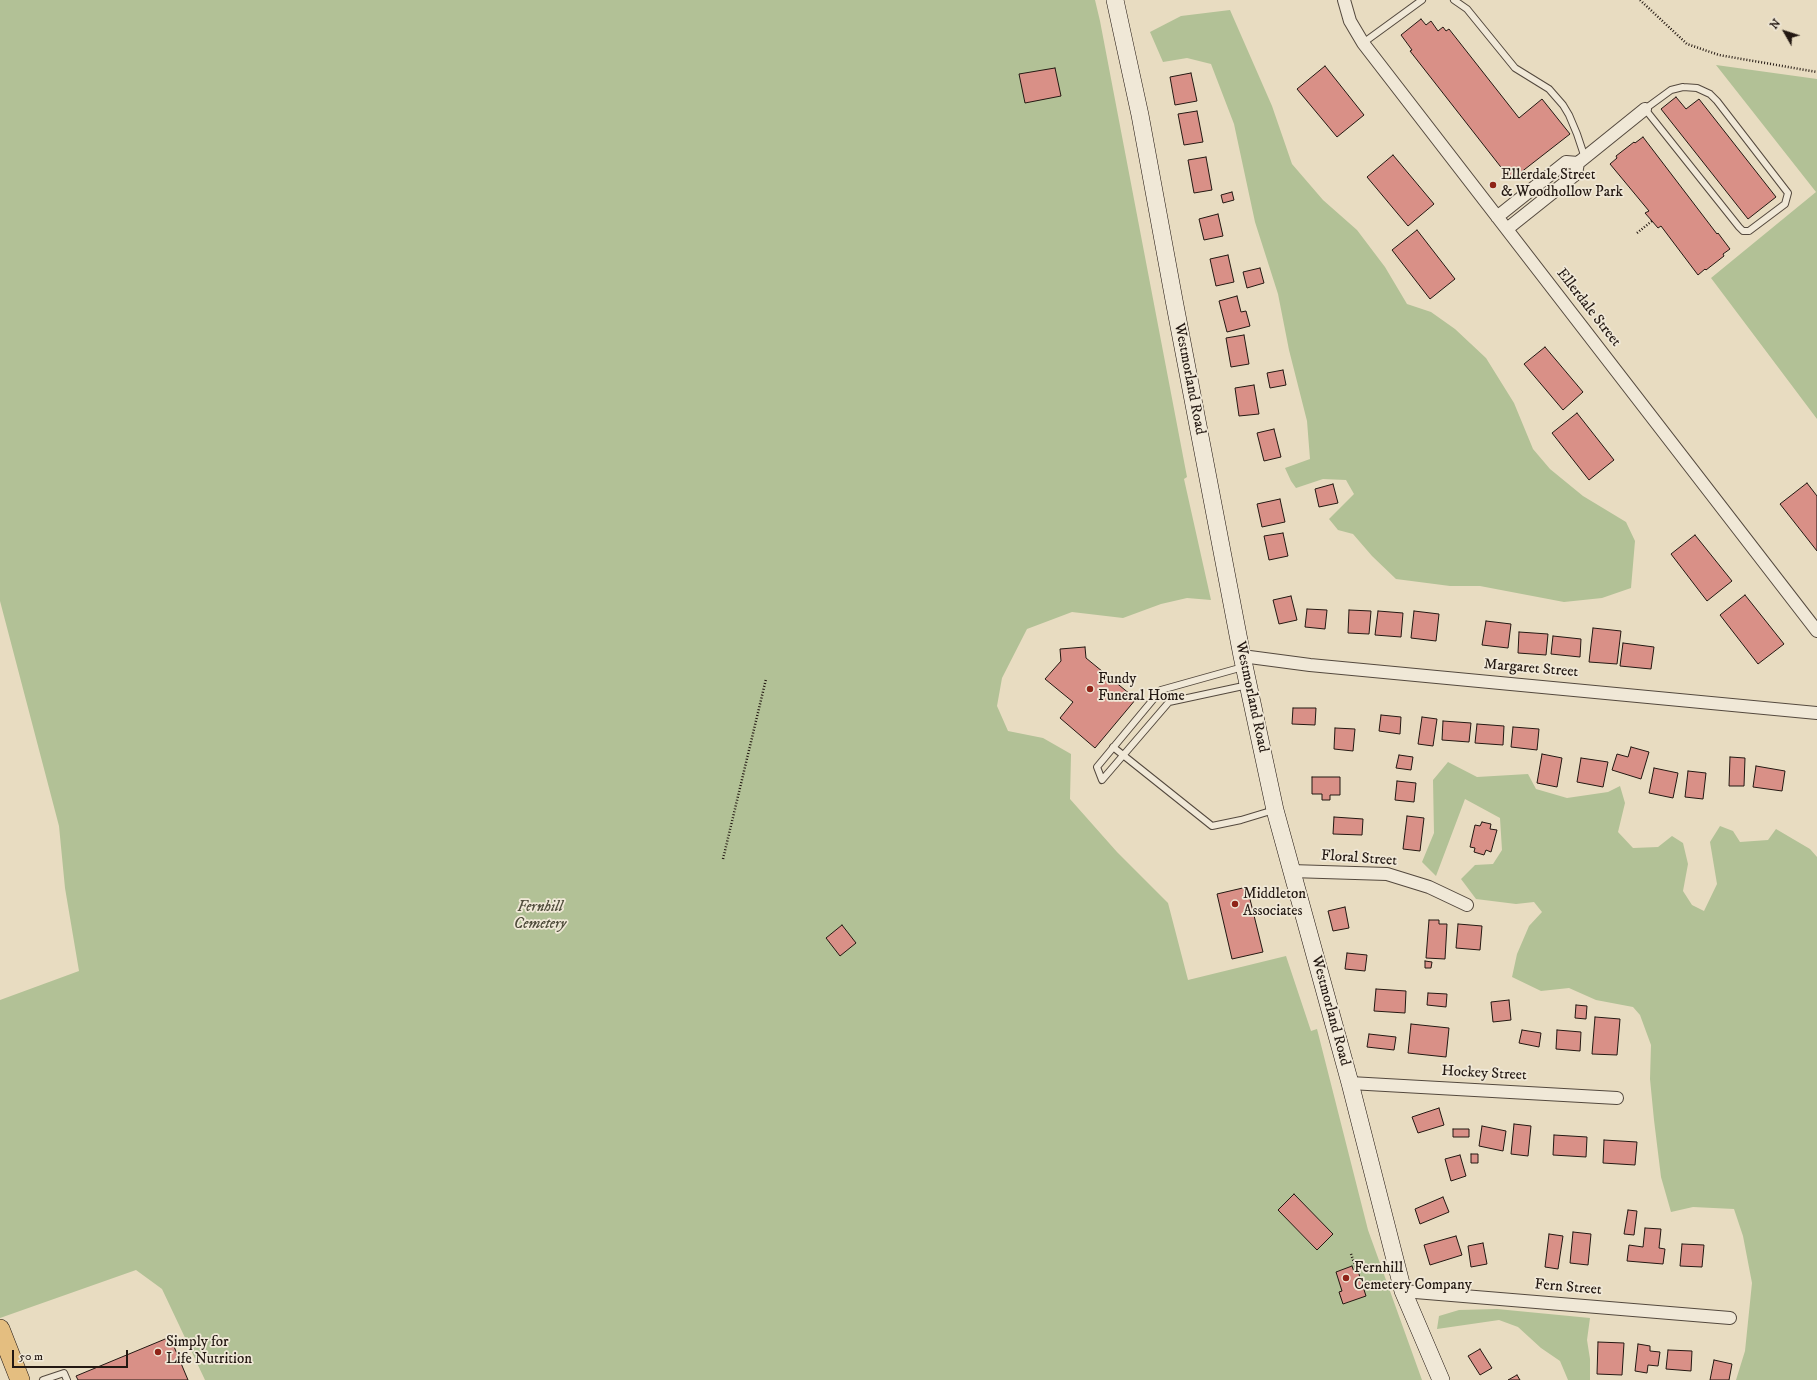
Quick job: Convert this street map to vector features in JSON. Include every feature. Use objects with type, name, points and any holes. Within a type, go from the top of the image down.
[{"type":"main road","points":[[0,1329],[20,1380]]},
{"type":"street","name":"Westmorland Road","points":[[1115,0],[1140,115],[1176,315],[1243,661],[1275,810],[1350,1083],[1403,1291],[1441,1380]]},
{"type":"street","name":"Ellerdale Street","points":[[1344,0],[1350,21],[1363,43],[1817,631]]},
{"type":"street","points":[[1497,216],[1566,162],[1581,160],[1645,109]]},
{"type":"street","points":[[1507,229],[1576,174],[1581,160]]},
{"type":"street","name":"Margaret Street","points":[[1243,661],[1326,666],[1817,713]]},
{"type":"street","name":"Floral Street","points":[[1291,871],[1387,874],[1429,887],[1467,905]]},
{"type":"street","name":"Hockey Street","points":[[1350,1083],[1617,1098]]},
{"type":"street","name":"Fern Street","points":[[1403,1291],[1730,1318]]},
{"type":"lane","points":[[1363,43],[1422,0]]},
{"type":"lane","points":[[1454,0],[1467,9],[1515,68],[1549,89],[1563,104],[1570,115],[1577,134],[1581,160]]},
{"type":"lane","points":[[1678,88],[1697,88],[1710,94],[1787,190],[1788,196],[1785,204],[1749,231],[1743,230],[1645,109],[1662,95],[1678,88]]},
{"type":"lane","points":[[1243,661],[1161,690],[1098,767],[1102,780],[1169,702],[1248,685]]},
{"type":"lane","points":[[1113,747],[1212,826],[1241,820],[1275,810]]},
{"type":"lane","points":[[43,1380],[64,1373],[67,1380]]},
{"type":"path","points":[[1640,0],[1687,44],[1719,56],[1817,72]]},
{"type":"path","points":[[1637,233],[1652,221]]},
{"type":"path","points":[[723,859],[766,680]]},
{"type":"path","points":[[1351,1254],[1356,1268],[1353,1269]]},
{"type":"green space","name":"Fernhill Cemetery","points":[[0,0],[1095,0],[1187,477],[1184,479],[1211,600],[1187,598],[1161,604],[1123,618],[1072,612],[1027,629],[1002,678],[997,706],[1008,731],[1043,738],[1071,754],[1070,799],[1117,852],[1168,903],[1188,980],[1286,956],[1311,1031],[1317,1029],[1368,1230],[1422,1380],[205,1380],[162,1289],[136,1270],[0,1318],[0,1000],[79,971],[65,888],[59,826],[0,601]]},
{"type":"green space","points":[[1230,10],[1272,106],[1292,164],[1323,200],[1357,230],[1385,267],[1407,304],[1431,312],[1455,329],[1486,358],[1514,403],[1533,449],[1550,469],[1583,496],[1626,522],[1635,541],[1631,588],[1602,598],[1564,602],[1480,586],[1450,586],[1396,579],[1372,556],[1353,534],[1338,530],[1329,519],[1354,494],[1346,480],[1323,479],[1296,488],[1291,481],[1285,468],[1310,459],[1307,421],[1289,350],[1278,294],[1255,222],[1234,124],[1211,64],[1187,58],[1163,62],[1150,32],[1181,16]]},
{"type":"green space","points":[[1716,65],[1817,79],[1817,419],[1711,278],[1816,192]]},
{"type":"green space","points":[[1448,762],[1477,777],[1528,774],[1536,789],[1567,798],[1608,792],[1620,786],[1625,803],[1618,832],[1633,848],[1658,847],[1672,836],[1683,843],[1688,864],[1683,891],[1692,905],[1704,911],[1717,884],[1710,842],[1720,826],[1733,831],[1740,842],[1768,840],[1776,829],[1810,849],[1817,857],[1817,1380],[1736,1380],[1745,1351],[1752,1283],[1743,1236],[1734,1209],[1693,1207],[1671,1212],[1661,1177],[1654,1120],[1650,1079],[1651,1045],[1640,1015],[1633,1007],[1596,1000],[1569,988],[1541,991],[1512,977],[1517,954],[1529,926],[1542,912],[1534,902],[1516,904],[1476,899],[1461,879],[1475,865],[1493,864],[1502,850],[1500,818],[1465,799],[1436,876],[1422,862],[1434,833],[1433,780]]},
{"type":"green space","points":[[1497,1309],[1590,1318],[1587,1340],[1590,1359],[1590,1380],[1568,1380],[1560,1361],[1541,1348],[1518,1327],[1499,1320],[1437,1329],[1439,1316],[1459,1310]]},
{"type":"building","points":[[1421,19],[1426,25],[1431,21],[1438,31],[1443,27],[1446,31],[1449,29],[1519,118],[1542,99],[1570,134],[1511,180],[1410,51],[1412,50],[1401,35]]},
{"type":"building","points":[[1325,66],[1364,115],[1337,137],[1297,89]]},
{"type":"building","points":[[1055,68],[1061,96],[1025,103],[1019,74]]},
{"type":"building","points":[[1191,73],[1197,101],[1175,105],[1170,77]]},
{"type":"building","points":[[1676,97],[1686,109],[1699,99],[1776,197],[1748,219],[1661,109]]},
{"type":"building","points":[[1197,111],[1203,142],[1184,145],[1178,114]]},
{"type":"building","points":[[1643,137],[1730,249],[1723,254],[1724,256],[1698,275],[1661,226],[1658,228],[1645,213],[1649,211],[1610,164],[1617,158],[1616,156]]},
{"type":"building","points":[[1393,155],[1434,204],[1408,226],[1367,177]]},
{"type":"building","points":[[1206,157],[1212,190],[1194,193],[1188,160]]},
{"type":"building","points":[[1232,192],[1234,200],[1223,203],[1221,195]]},
{"type":"building","points":[[1218,214],[1223,236],[1204,240],[1199,219]]},
{"type":"building","points":[[1417,230],[1455,279],[1430,299],[1392,250]]},
{"type":"building","points":[[1228,255],[1234,282],[1216,286],[1210,259]]},
{"type":"building","points":[[1260,268],[1264,283],[1247,288],[1243,272]]},
{"type":"building","points":[[1237,296],[1241,312],[1246,311],[1250,326],[1227,332],[1219,301]]},
{"type":"building","points":[[1244,335],[1249,364],[1231,367],[1226,338]]},
{"type":"building","points":[[1545,347],[1583,392],[1563,410],[1524,364]]},
{"type":"building","points":[[1283,370],[1286,385],[1270,388],[1267,373]]},
{"type":"building","points":[[1254,385],[1259,414],[1239,416],[1235,388]]},
{"type":"building","points":[[1577,413],[1614,460],[1589,480],[1552,433]]},
{"type":"building","points":[[1274,429],[1281,457],[1264,461],[1257,433]]},
{"type":"building","points":[[1807,483],[1817,496],[1817,551],[1780,504]]},
{"type":"building","points":[[1333,484],[1338,503],[1319,507],[1315,489]]},
{"type":"building","points":[[1280,499],[1285,522],[1262,527],[1257,504]]},
{"type":"building","points":[[1283,533],[1288,556],[1269,560],[1264,536]]},
{"type":"building","points":[[1695,535],[1732,581],[1707,601],[1671,554]]},
{"type":"building","points":[[1745,595],[1784,644],[1758,664],[1720,615]]},
{"type":"building","points":[[1291,596],[1297,620],[1279,624],[1273,600]]},
{"type":"building","points":[[1307,609],[1327,610],[1325,629],[1305,627]]},
{"type":"building","points":[[1349,610],[1371,611],[1369,634],[1348,633]]},
{"type":"building","points":[[1378,611],[1403,613],[1401,637],[1375,635]]},
{"type":"building","points":[[1414,611],[1439,614],[1436,641],[1411,638]]},
{"type":"building","points":[[1486,621],[1511,624],[1508,648],[1482,645]]},
{"type":"building","points":[[1593,628],[1621,631],[1617,664],[1589,662]]},
{"type":"building","points":[[1519,632],[1548,634],[1546,655],[1518,653]]},
{"type":"building","points":[[1553,636],[1581,639],[1580,657],[1551,654]]},
{"type":"building","points":[[1623,643],[1654,647],[1651,669],[1620,666]]},
{"type":"building","name":"Fundy Funeral Home","points":[[1085,647],[1086,658],[1136,699],[1095,748],[1060,718],[1073,702],[1045,679],[1061,661],[1060,649]]},
{"type":"building","points":[[1293,708],[1316,708],[1315,725],[1292,724]]},
{"type":"building","points":[[1381,715],[1401,717],[1400,734],[1379,731]]},
{"type":"building","points":[[1422,717],[1437,719],[1433,746],[1418,744]]},
{"type":"building","points":[[1443,721],[1471,723],[1469,742],[1442,740]]},
{"type":"building","points":[[1477,724],[1504,726],[1503,745],[1475,743]]},
{"type":"building","points":[[1513,727],[1539,729],[1537,750],[1511,747]]},
{"type":"building","points":[[1335,728],[1355,729],[1353,751],[1334,749]]},
{"type":"building","points":[[1631,747],[1649,752],[1641,779],[1612,770],[1617,754],[1628,757]]},
{"type":"building","points":[[1542,754],[1562,758],[1557,787],[1537,783]]},
{"type":"building","points":[[1399,755],[1413,757],[1411,770],[1396,768]]},
{"type":"building","points":[[1730,757],[1745,758],[1744,786],[1729,786]]},
{"type":"building","points":[[1581,758],[1608,762],[1603,787],[1577,782]]},
{"type":"building","points":[[1756,766],[1785,771],[1782,791],[1753,787]]},
{"type":"building","points":[[1654,768],[1678,773],[1673,798],[1649,793]]},
{"type":"building","points":[[1688,771],[1706,773],[1703,799],[1685,797]]},
{"type":"building","points":[[1312,777],[1340,777],[1340,795],[1330,795],[1330,800],[1322,800],[1322,794],[1312,794]]},
{"type":"building","points":[[1397,781],[1416,783],[1414,802],[1395,800]]},
{"type":"building","points":[[1407,816],[1424,818],[1420,851],[1403,849]]},
{"type":"building","points":[[1334,817],[1363,819],[1362,835],[1333,834]]},
{"type":"building","points":[[1482,822],[1491,824],[1490,829],[1497,830],[1491,852],[1486,850],[1484,855],[1474,852],[1475,848],[1470,847],[1475,825],[1480,826]]},
{"type":"building","points":[[1247,887],[1263,952],[1232,959],[1217,894]]},
{"type":"building","points":[[1345,907],[1349,928],[1333,931],[1328,911]]},
{"type":"building","points":[[1429,920],[1439,920],[1439,924],[1447,924],[1445,959],[1426,958]]},
{"type":"building","points":[[1458,924],[1482,926],[1480,950],[1456,948]]},
{"type":"building","points":[[842,925],[856,943],[840,956],[826,938]]},
{"type":"building","points":[[1347,953],[1367,955],[1365,971],[1345,969]]},
{"type":"building","points":[[1425,961],[1432,962],[1431,968],[1425,968]]},
{"type":"building","points":[[1376,989],[1406,991],[1405,1013],[1374,1011]]},
{"type":"building","points":[[1428,993],[1447,994],[1446,1007],[1427,1005]]},
{"type":"building","points":[[1509,1000],[1511,1020],[1493,1022],[1491,1002]]},
{"type":"building","points":[[1576,1005],[1587,1006],[1586,1019],[1575,1018]]},
{"type":"building","points":[[1595,1017],[1620,1019],[1617,1055],[1592,1054]]},
{"type":"building","points":[[1411,1024],[1449,1028],[1446,1057],[1408,1053]]},
{"type":"building","points":[[1522,1030],[1541,1033],[1539,1047],[1519,1043]]},
{"type":"building","points":[[1557,1030],[1581,1032],[1580,1051],[1556,1049]]},
{"type":"building","points":[[1369,1034],[1396,1037],[1394,1050],[1367,1047]]},
{"type":"building","points":[[1439,1108],[1444,1125],[1418,1133],[1412,1117]]},
{"type":"building","points":[[1514,1124],[1531,1126],[1528,1156],[1511,1154]]},
{"type":"building","points":[[1482,1126],[1506,1131],[1503,1151],[1479,1146]]},
{"type":"building","points":[[1453,1129],[1469,1129],[1469,1137],[1453,1137]]},
{"type":"building","points":[[1554,1135],[1587,1137],[1586,1157],[1553,1155]]},
{"type":"building","points":[[1604,1140],[1637,1142],[1635,1165],[1603,1163]]},
{"type":"building","points":[[1471,1154],[1478,1154],[1478,1163],[1471,1163]]},
{"type":"building","points":[[1460,1155],[1466,1176],[1451,1181],[1445,1159]]},
{"type":"building","points":[[1294,1194],[1333,1234],[1317,1250],[1278,1210]]},
{"type":"building","points":[[1443,1197],[1449,1212],[1420,1224],[1415,1209]]},
{"type":"building","points":[[1628,1210],[1637,1211],[1634,1235],[1624,1234]]},
{"type":"building","points":[[1645,1228],[1661,1229],[1659,1248],[1665,1249],[1663,1264],[1627,1261],[1629,1245],[1643,1247]]},
{"type":"building","points":[[1573,1232],[1591,1234],[1588,1265],[1570,1263]]},
{"type":"building","points":[[1549,1234],[1563,1236],[1558,1269],[1545,1267]]},
{"type":"building","points":[[1456,1236],[1462,1255],[1430,1265],[1424,1245]]},
{"type":"building","points":[[1483,1243],[1487,1264],[1471,1267],[1468,1246]]},
{"type":"building","points":[[1682,1244],[1704,1245],[1702,1267],[1680,1266]]},
{"type":"building","points":[[1352,1266],[1354,1272],[1358,1271],[1366,1296],[1343,1304],[1339,1292],[1342,1291],[1336,1272]]},
{"type":"building","points":[[170,1337],[188,1380],[78,1380],[76,1376]]},
{"type":"building","points":[[1598,1342],[1624,1343],[1622,1375],[1597,1374]]},
{"type":"building","points":[[1638,1344],[1650,1346],[1650,1351],[1660,1352],[1658,1366],[1648,1365],[1647,1373],[1635,1371]]},
{"type":"building","points":[[1480,1349],[1492,1368],[1480,1375],[1468,1356]]},
{"type":"building","points":[[1668,1350],[1692,1351],[1691,1371],[1666,1369]]},
{"type":"building","points":[[1714,1360],[1732,1364],[1729,1380],[1710,1380]]},
{"type":"building","points":[[1517,1375],[1520,1380],[1508,1380]]},
{"type":"place","name":"Ellerdale Street & Woodhollow Park","points":[[1493,185]]},
{"type":"place","name":"Fundy Funeral Home","points":[[1090,689]]},
{"type":"place","name":"Middleton Associates","points":[[1235,904]]},
{"type":"place","name":"Fernhill Cemetery Company","points":[[1346,1278]]},
{"type":"place","name":"Simply for Life Nutrition","points":[[158,1352]]}]
